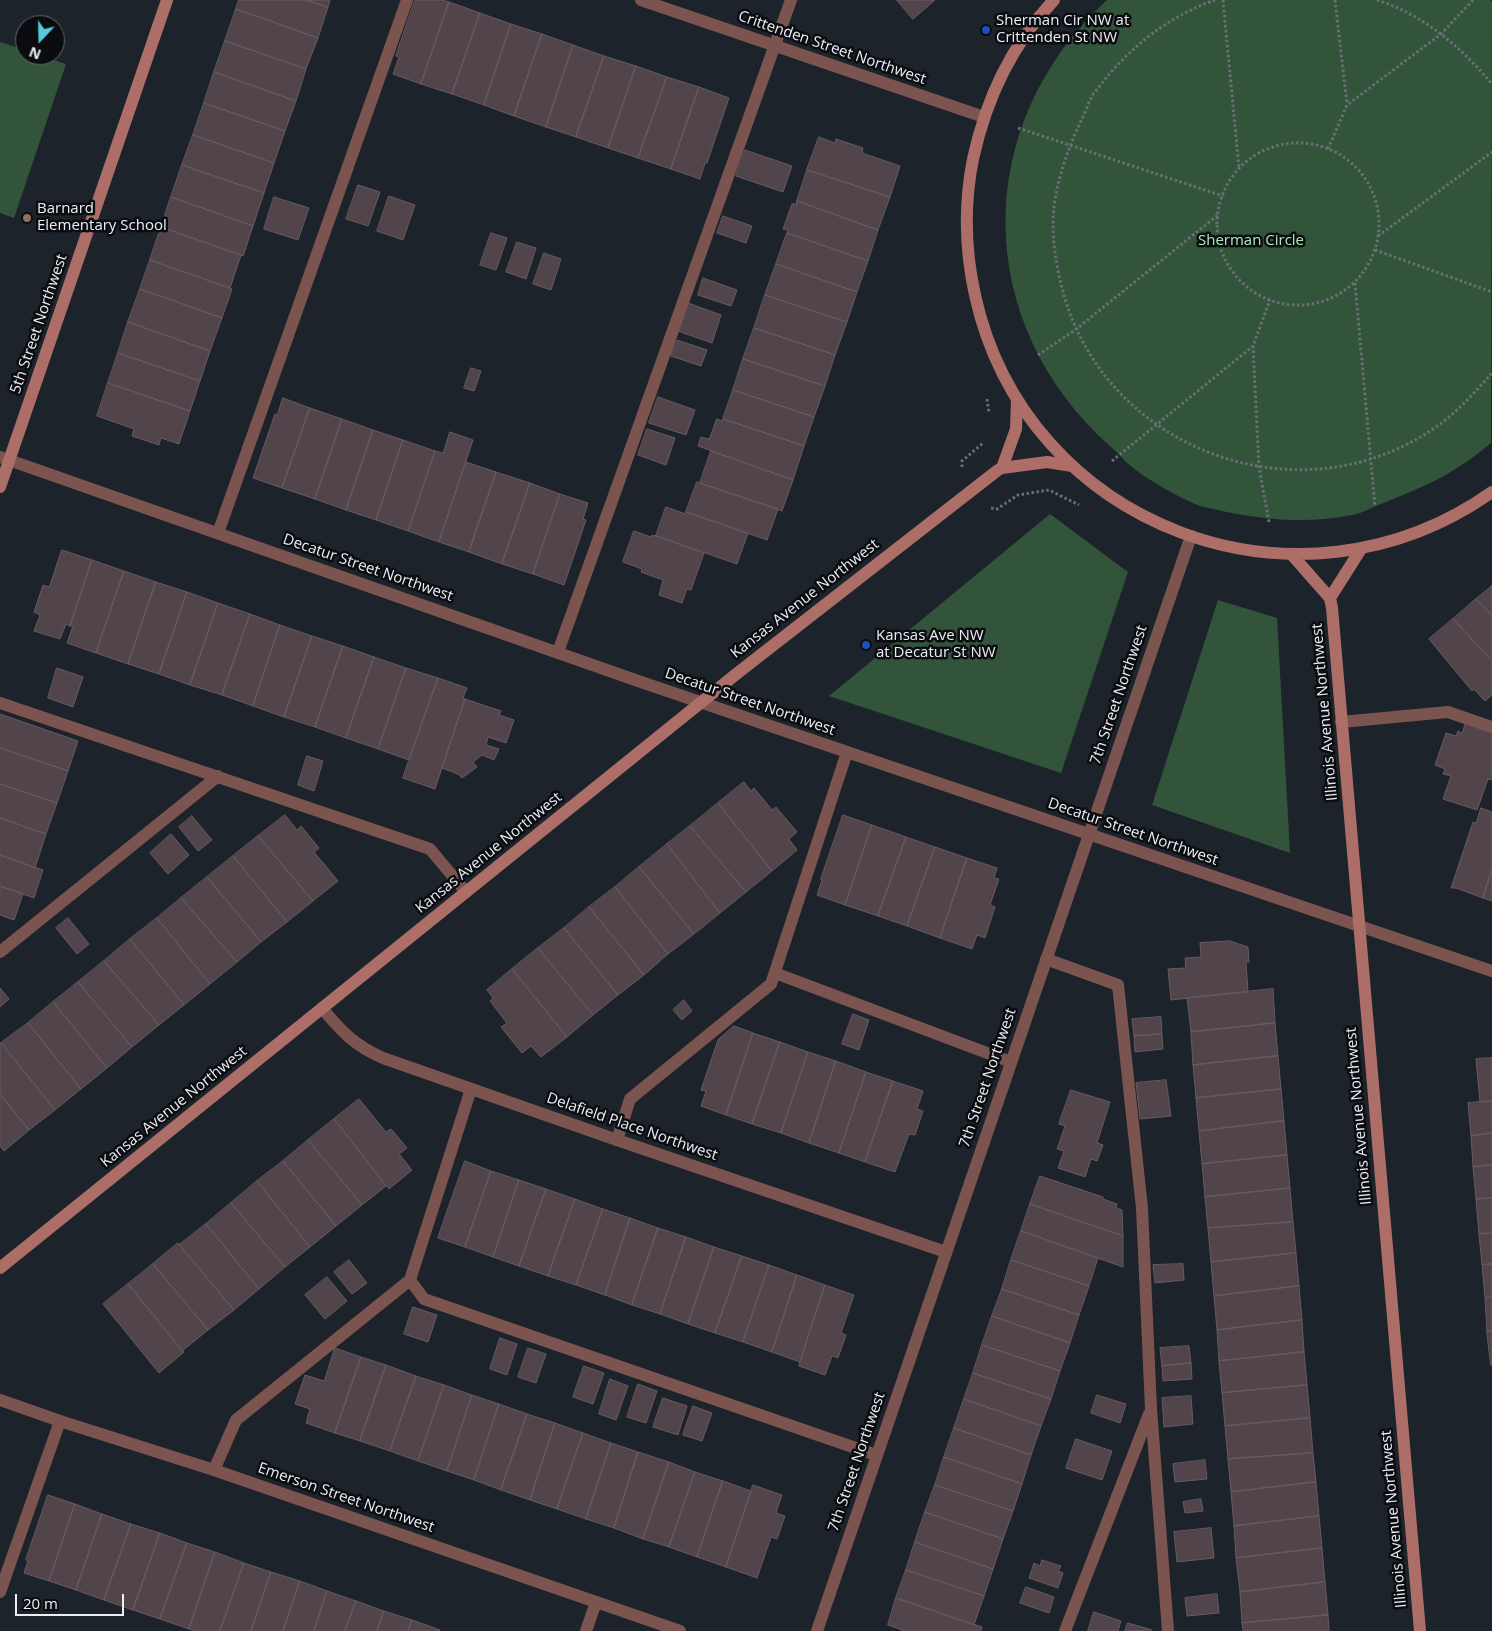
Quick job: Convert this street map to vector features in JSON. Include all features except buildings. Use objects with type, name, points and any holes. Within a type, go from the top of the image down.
[{"type":"street","name":"5th Street Northwest","points":[[0,487],[5,458],[167,0]]},
{"type":"street","points":[[218,533],[407,0]]},
{"type":"street","name":"Crittenden Street Northwest","points":[[641,0],[984,117]]},
{"type":"street","points":[[558,652],[792,0]]},
{"type":"street","points":[[1054,0],[1015,50],[994,91],[978,134],[969,179],[966,224],[970,270],[979,315],[1007,381],[1039,430],[1072,466],[1118,501],[1148,518],[1191,536],[1237,549],[1292,555],[1360,549],[1427,530],[1475,504],[1492,492]]},
{"type":"street","points":[[1017,399],[1016,429],[1002,468],[1047,462],[1072,466]]},
{"type":"street","name":"Decatur Street Northwest","points":[[5,458],[702,702],[1492,971]]},
{"type":"street","name":"Kansas Avenue Northwest","points":[[0,1268],[702,702],[1002,468]]},
{"type":"street","name":"7th Street Northwest","points":[[816,1631],[1191,536]]},
{"type":"street","points":[[1292,555],[1330,598],[1360,549]]},
{"type":"street","name":"Illinois Avenue Northwest","points":[[1330,598],[1420,1631]]},
{"type":"street","points":[[0,703],[430,849],[466,892]]},
{"type":"street","points":[[1341,722],[1448,712],[1492,727]]},
{"type":"street","points":[[617,1140],[630,1099],[771,984],[847,752]]},
{"type":"street","points":[[0,952],[218,776]]},
{"type":"street","points":[[1046,959],[1118,985],[1142,1208],[1151,1410],[1168,1631]]},
{"type":"street","points":[[775,973],[1011,1062]]},
{"type":"street","name":"Delafield Place Northwest","points":[[322,1008],[348,1037],[370,1052],[617,1140],[946,1252]]},
{"type":"street","points":[[214,1470],[236,1420],[410,1280],[471,1089]]},
{"type":"street","points":[[410,1280],[424,1299],[876,1455]]},
{"type":"street","name":"Emerson Street Northwest","points":[[0,1400],[214,1470],[680,1631]]},
{"type":"street","points":[[1065,1631],[1151,1410]]},
{"type":"street","points":[[0,1592],[60,1421]]},
{"type":"street","points":[[586,1631],[596,1602]]},
{"type":"path","points":[[1216,0],[1186,12],[1156,30],[1122,59],[1093,95],[1070,145],[1055,195],[1053,232],[1057,267],[1065,301],[1075,330],[1098,368],[1130,404],[1170,434],[1213,455],[1243,464],[1290,471],[1327,469],[1370,459],[1398,449],[1433,429],[1467,402],[1492,373]]},
{"type":"path","points":[[1223,0],[1240,169]]},
{"type":"path","points":[[1328,150],[1347,105],[1335,0]]},
{"type":"path","points":[[1377,0],[1423,21],[1441,34],[1470,58],[1492,84]]},
{"type":"path","points":[[1347,105],[1441,34],[1473,0]]},
{"type":"path","points":[[1018,128],[1223,196]]},
{"type":"path","points":[[1300,144],[1328,150],[1349,161],[1364,176],[1369,185],[1378,208],[1380,221],[1375,250],[1364,272],[1355,283],[1344,292],[1320,303],[1296,305],[1280,304],[1270,300],[1243,283],[1225,259],[1218,237],[1218,214],[1223,196],[1231,180],[1240,169],[1262,152],[1284,145],[1300,144]]},
{"type":"path","points":[[1378,236],[1492,152]]},
{"type":"path","points":[[1038,355],[1075,330],[1218,214]]},
{"type":"path","points":[[1375,250],[1492,292]]},
{"type":"path","points":[[1355,283],[1375,507]]},
{"type":"path","points":[[1269,522],[1259,467],[1253,346],[1270,300]]},
{"type":"path","points":[[1112,461],[1253,346]]},
{"type":"path","points":[[987,398],[990,416]]},
{"type":"path","points":[[985,440],[962,462],[958,502],[997,509],[1018,495],[1049,490],[1083,507]]},
{"type":"green space","name":"Sherman Circle","points":[[1107,0],[1490,0],[1492,2],[1491,443],[1441,477],[1361,513],[1336,518],[1271,519],[1200,506],[1162,487],[1127,463],[1065,398],[1032,343],[1013,284],[1006,224],[1011,164],[1030,105],[1062,50]]},
{"type":"green space","points":[[0,42],[15,47],[15,65],[66,64],[14,218],[0,213]]},
{"type":"green space","points":[[1050,514],[1128,572],[1061,773],[829,696]]},
{"type":"green space","points":[[1218,600],[1277,618],[1290,853],[1152,805]]},
{"type":"place","name":"Sherman Cir NW at Crittenden St NW","points":[[986,30]]},
{"type":"place","name":"Barnard Elementary School","points":[[27,218]]},
{"type":"place","name":"Kansas Ave NW at Decatur St NW","points":[[866,645]]}]
